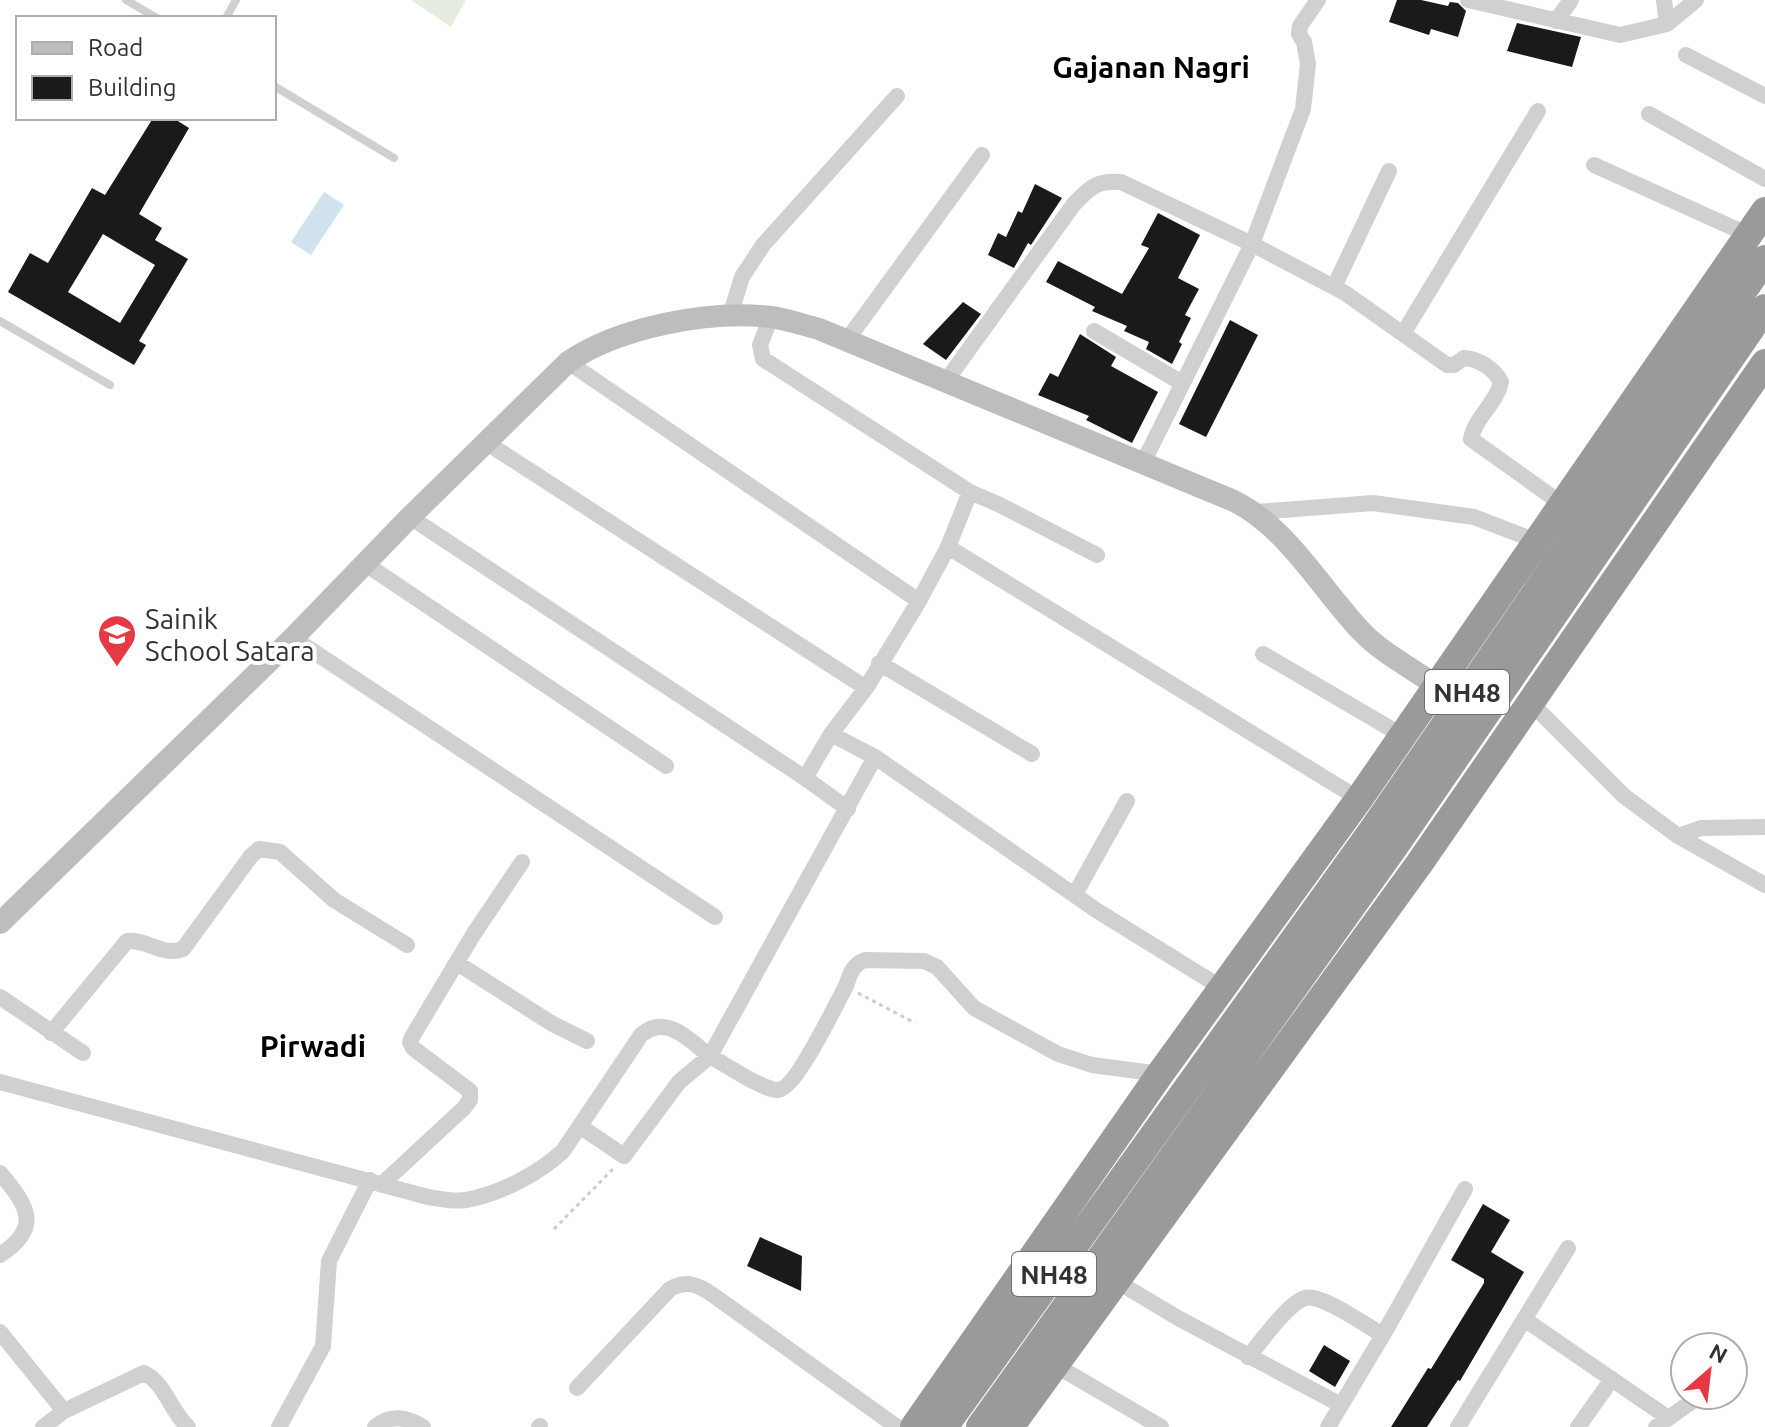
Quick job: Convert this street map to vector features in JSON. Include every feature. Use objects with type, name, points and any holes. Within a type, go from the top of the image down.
[{"type":"highway","points":[[914,1427],[1160,1074],[1359,799],[1539,542],[1562,504],[1765,211]]},
{"type":"highway","name":"NH48","points":[[980,1427],[1372,831],[1765,259]]},
{"type":"highway","name":"NH48","points":[[944,1427],[1394,847],[1765,308]]},
{"type":"highway","points":[[1010,1427],[1410,876],[1765,363]]},
{"type":"street","points":[[1143,463],[1252,244],[1303,109],[1308,64],[1304,42],[1299,34],[1300,26],[1318,0]]},
{"type":"street","points":[[1556,21],[1571,0]]},
{"type":"street","points":[[1664,0],[1667,24]]},
{"type":"street","points":[[1476,1],[1620,35],[1667,24],[1696,0]]},
{"type":"street","points":[[1686,55],[1765,96]]},
{"type":"street","points":[[730,316],[742,277],[763,245],[897,96]]},
{"type":"street","points":[[1404,332],[1538,111]]},
{"type":"street","points":[[1649,114],[1765,179]]},
{"type":"street","points":[[847,340],[982,155]]},
{"type":"street","points":[[1594,165],[1749,235]]},
{"type":"street","points":[[1334,287],[1389,171]]},
{"type":"street","points":[[946,381],[1074,204],[1092,184],[1106,180],[1121,182],[1334,287],[1404,332],[1447,365],[1454,365],[1464,358],[1472,359],[1494,371],[1501,382],[1499,391],[1473,428],[1471,439],[1562,504]]},
{"type":"street","points":[[771,317],[760,345],[763,359],[970,492],[1097,555]]},
{"type":"street","points":[[0,923],[293,638],[364,563],[568,362],[594,345],[683,319],[771,317],[819,329],[1256,512],[1364,634],[1437,686]]},
{"type":"street","points":[[1094,331],[1182,383]]},
{"type":"street","points":[[568,362],[919,601]]},
{"type":"street","points":[[487,443],[866,688]]},
{"type":"street","points":[[805,778],[831,734],[866,688],[919,601],[948,547],[970,492]]},
{"type":"street","points":[[1256,512],[1373,503],[1474,517],[1539,542]]},
{"type":"street","points":[[410,517],[848,809]]},
{"type":"street","points":[[948,547],[1359,799]]},
{"type":"street","points":[[364,563],[666,766]]},
{"type":"street","points":[[293,638],[715,917]]},
{"type":"street","points":[[1263,654],[1403,736]]},
{"type":"street","points":[[879,663],[1032,754]]},
{"type":"street","points":[[1530,702],[1624,796],[1678,836],[1765,885]]},
{"type":"street","points":[[831,734],[875,757],[1096,910],[1222,988]]},
{"type":"street","points":[[581,1127],[624,1156],[679,1082],[710,1056],[875,757]]},
{"type":"street","points":[[1075,894],[1127,801]]},
{"type":"street","points":[[1678,836],[1701,828],[1765,827]]},
{"type":"street","points":[[51,1033],[127,941],[139,939],[167,952],[183,949],[259,849],[280,852],[334,900],[407,945]]},
{"type":"street","points":[[279,1427],[323,1346],[329,1261],[376,1182],[470,1100],[470,1091],[413,1048],[410,1042],[522,862]]},
{"type":"street","points":[[0,1082],[449,1201],[467,1200],[495,1191],[548,1165],[581,1127],[641,1035],[658,1025],[672,1028],[710,1056],[767,1087],[778,1090],[787,1087],[857,963],[865,960],[924,961],[946,975],[974,1008],[1058,1054],[1092,1065],[1160,1074]]},
{"type":"street","points":[[457,963],[551,1023],[587,1041]]},
{"type":"street","points":[[0,997],[83,1053]]},
{"type":"street","points":[[0,1173],[25,1205],[26,1220],[24,1232],[15,1245],[0,1255]]},
{"type":"street","points":[[1328,1427],[1465,1189]]},
{"type":"street","points":[[1458,1427],[1568,1248]]},
{"type":"street","points":[[1116,1281],[1248,1357],[1341,1405]]},
{"type":"street","points":[[577,1388],[670,1289],[686,1282],[700,1286],[897,1427]]},
{"type":"street","points":[[1248,1357],[1295,1304],[1306,1297],[1321,1300],[1383,1335]]},
{"type":"street","points":[[1524,1319],[1612,1379],[1662,1422]]},
{"type":"street","points":[[0,1332],[64,1411]]},
{"type":"street","points":[[1055,1365],[1161,1427]]},
{"type":"street","points":[[43,1427],[64,1411],[144,1373],[154,1379],[188,1427]]},
{"type":"street","points":[[1578,1427],[1612,1379]]},
{"type":"street","points":[[375,1427],[399,1417],[423,1427]]},
{"type":"lane","points":[[126,0],[154,16]]},
{"type":"lane","points":[[276,87],[394,158]]},
{"type":"lane","points":[[0,321],[110,385]]},
{"type":"path","points":[[846,986],[915,1023]]},
{"type":"path","points":[[554,1229],[624,1156]]},
{"type":"shaded area","points":[[411,0],[466,0],[451,27]]},
{"type":"water","points":[[324,192],[344,205],[311,255],[291,242]]},
{"type":"building","points":[[1397,0],[1421,0],[1448,6],[1450,2],[1458,3],[1466,11],[1458,37],[1431,29],[1429,35],[1389,22]]},
{"type":"building","points":[[1517,23],[1581,37],[1572,67],[1507,51]]},
{"type":"building","points":[[152,120],[176,120],[189,128],[139,214],[162,228],[155,240],[188,259],[139,341],[146,345],[134,365],[8,292],[30,253],[48,263],[92,188],[105,195]],"holes":[[[103,234],[155,265],[120,323],[68,292]]]},
{"type":"building","points":[[1035,184],[1062,198],[1031,245],[1028,243],[1014,268],[988,255],[998,233],[1006,237],[1018,211],[1022,213]]},
{"type":"building","points":[[1158,213],[1200,235],[1178,278],[1199,289],[1185,315],[1191,318],[1172,364],[1146,349],[1149,342],[1124,331],[1127,326],[1092,311],[1095,307],[1046,282],[1058,261],[1122,294],[1149,248],[1141,245]]},
{"type":"building","points":[[963,302],[981,314],[946,360],[923,344]]},
{"type":"building","points":[[1230,320],[1258,335],[1206,437],[1179,424]]},
{"type":"building","points":[[1080,334],[1116,357],[1111,366],[1158,392],[1132,443],[1086,420],[1089,416],[1038,395],[1050,373],[1058,377]]},
{"type":"building","points":[[1483,1204],[1510,1220],[1491,1252],[1524,1272],[1460,1381],[1427,1427],[1391,1427],[1484,1283],[1484,1279],[1451,1260]]},
{"type":"building","points":[[760,1237],[802,1256],[801,1291],[747,1266]]},
{"type":"building","points":[[1324,1345],[1350,1361],[1335,1387],[1309,1371]]},
{"type":"place","name":"Sainik School Satara","points":[[117,668]]},
{"type":"district","name":"Gajanan Nagri","points":[[1151,67]]},
{"type":"district","name":"Pirwadi","points":[[313,1046]]}]
